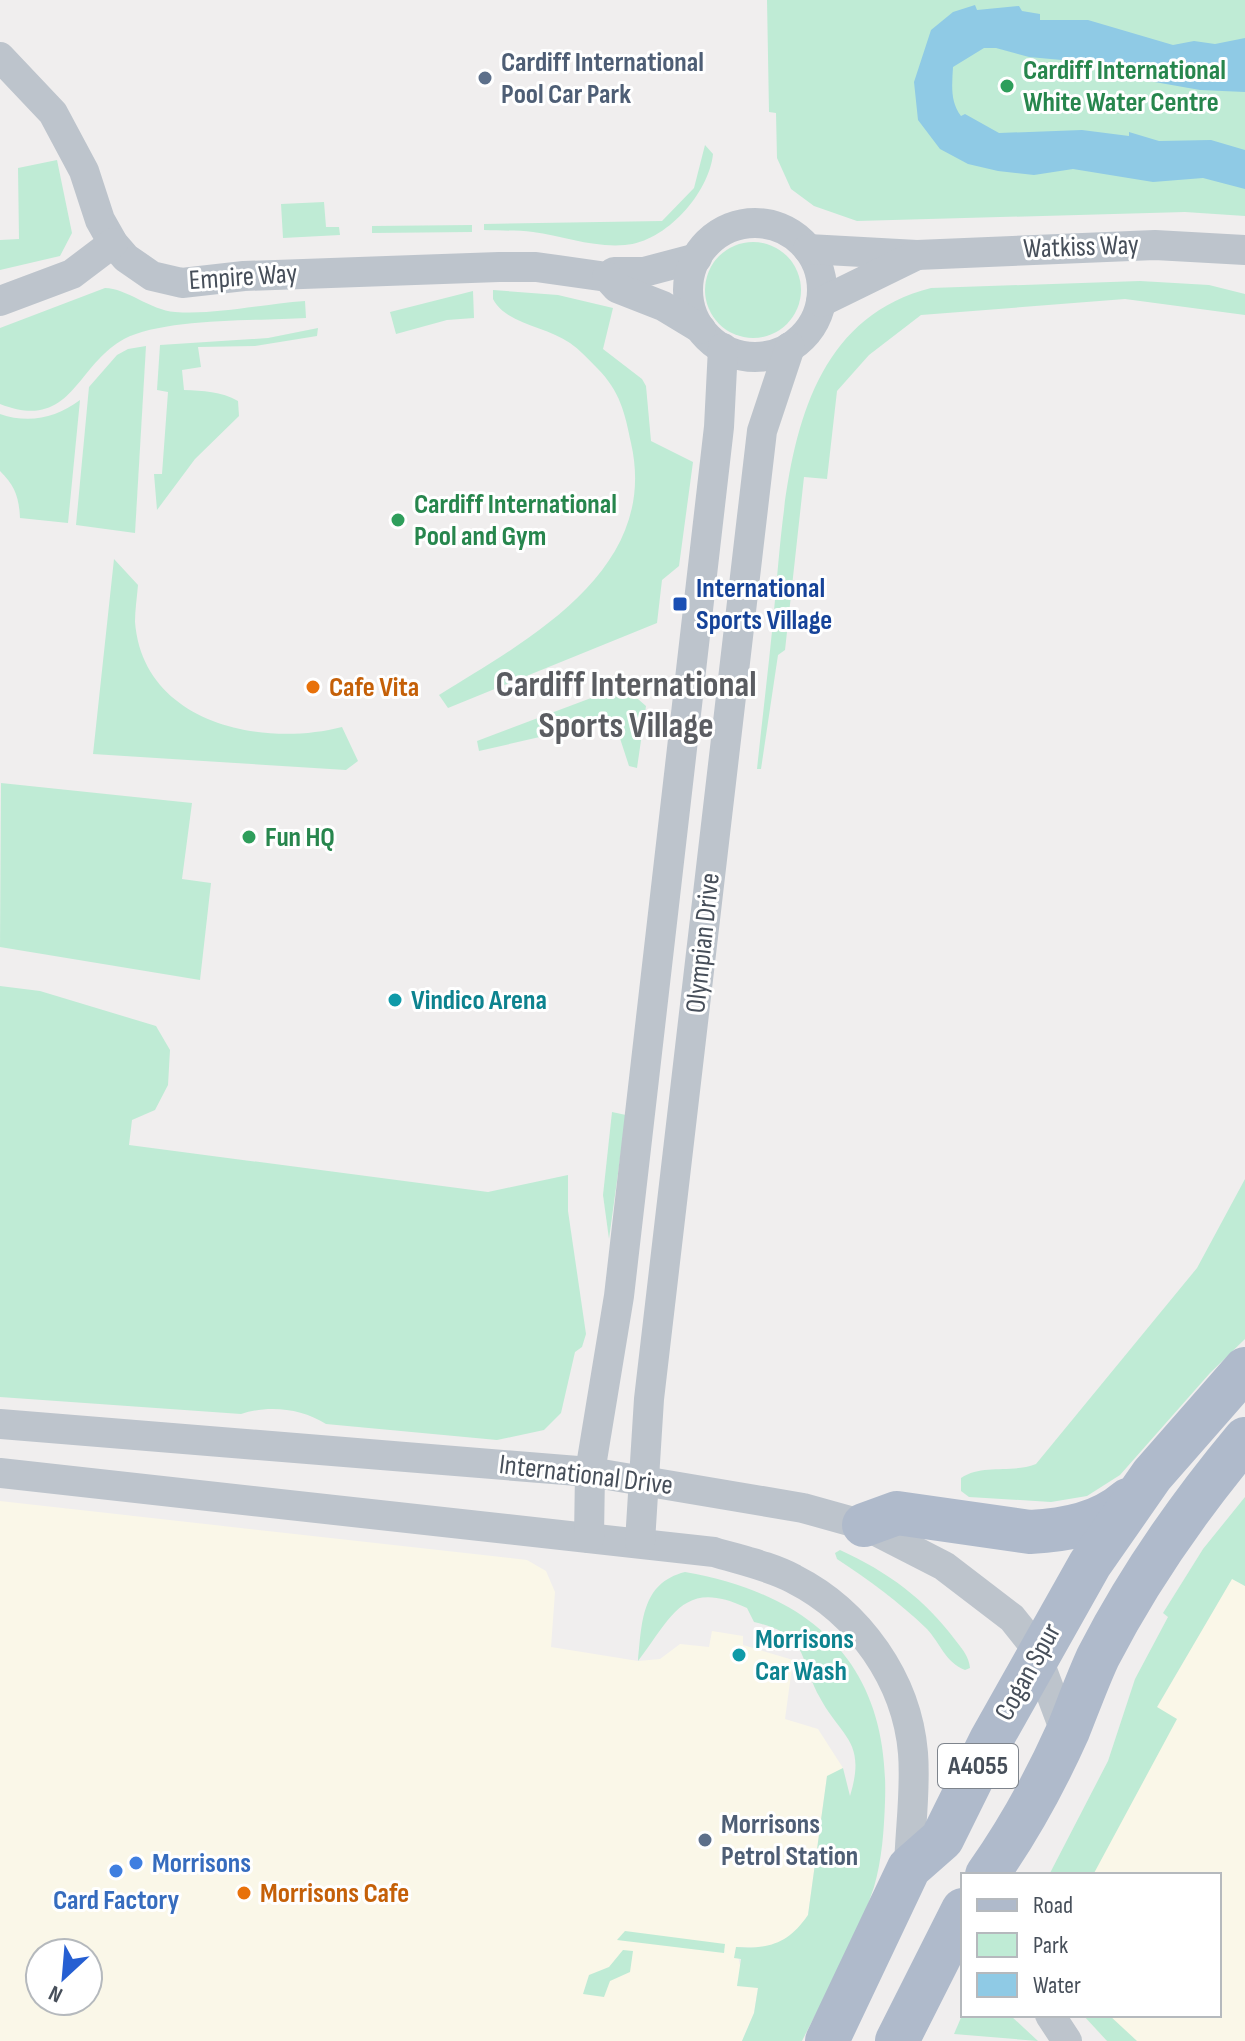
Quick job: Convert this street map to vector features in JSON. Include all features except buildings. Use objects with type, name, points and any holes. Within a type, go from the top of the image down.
[{"type":"main road","name":"Cogan Spur","points":[[827,2041],[909,1868],[942,1839],[1037,1656],[1110,1531],[1152,1475],[1245,1369]]},
{"type":"main road","name":"Cogan Spur","points":[[1000,1865],[1066,1734],[1098,1657],[1185,1516],[1245,1439]]},
{"type":"main road","points":[[864,1525],[897,1513],[1030,1532],[1063,1529],[1107,1515],[1152,1475]]},
{"type":"main road","points":[[897,2041],[961,1914]]},
{"type":"street","name":"Empire Way","points":[[0,57],[53,113],[84,171],[100,220],[113,243],[126,258],[152,276],[182,283],[244,276],[536,267],[607,277],[617,288],[663,306],[712,339]]},
{"type":"street","points":[[750,223],[783,230],[808,249],[818,265],[821,302],[815,320],[790,347],[757,357],[712,339],[690,306],[689,281],[697,258],[715,237],[750,223]]},
{"type":"street","points":[[0,301],[72,274],[113,243]]},
{"type":"street","name":"Watkiss Way","points":[[808,249],[917,255],[1167,245],[1245,250]]},
{"type":"street","name":"Watkiss Way","points":[[821,302],[917,255]]},
{"type":"street","name":"Empire Way","points":[[607,277],[614,272],[673,267],[697,258]]},
{"type":"street","name":"Olympian Drive","points":[[589,1538],[590,1472],[619,1296],[718,443],[712,339]]},
{"type":"street","name":"Olympian Drive","points":[[640,1542],[643,1479],[762,431],[790,347]]},
{"type":"street","name":"International Drive","points":[[0,1424],[590,1472],[803,1508],[864,1525],[932,1560],[983,1593],[1023,1631],[1037,1656],[1066,1734]]},
{"type":"street","points":[[0,1473],[640,1542],[714,1552],[793,1578],[817,1592],[858,1627],[889,1671],[906,1714],[913,1750],[914,1799],[909,1868]]},
{"type":"street","points":[[1051,2017],[1067,2041]]},
{"type":"shaded area","points":[[0,1501],[527,1560],[546,1571],[555,1592],[551,1647],[638,1661],[660,1659],[680,1644],[709,1647],[712,1631],[743,1636],[743,1645],[793,1660],[785,1719],[818,1729],[843,1768],[827,1777],[808,1915],[798,1930],[772,1948],[736,1947],[740,1965],[758,1987],[754,2013],[742,2041],[0,2041]]},
{"type":"shaded area","points":[[1232,1578],[1245,1586],[1245,2041],[1107,2041],[1085,2017],[1221,2017],[1221,1873],[1094,1873],[1157,1707]]},
{"type":"green space","name":"Cardiff International White Water Centre","points":[[767,0],[1245,0],[1245,216],[1185,212],[857,221],[814,206],[791,189],[777,158],[776,113],[769,112]]},
{"type":"green space","points":[[705,145],[713,154],[710,169],[694,199],[670,225],[640,242],[602,245],[533,232],[484,230],[484,224],[662,221],[694,188]]},
{"type":"green space","points":[[57,160],[72,233],[60,256],[0,270],[0,240],[19,239],[18,168]]},
{"type":"green space","points":[[324,202],[326,227],[339,227],[340,235],[283,238],[281,204]]},
{"type":"green space","points":[[472,225],[472,232],[372,233],[372,226]]},
{"type":"green space","points":[[753,242],[771,245],[787,256],[798,272],[801,290],[798,308],[787,324],[771,335],[753,338],[735,335],[719,324],[708,308],[705,290],[708,272],[719,256],[735,245]]},
{"type":"green space","points":[[1140,281],[1209,285],[1245,294],[1245,315],[1125,299],[921,315],[869,355],[837,391],[827,479],[804,477],[785,650],[778,655],[761,769],[757,769],[784,506],[793,459],[805,413],[823,371],[850,335],[885,307],[931,288]]},
{"type":"green space","points":[[105,288],[175,312],[223,311],[305,301],[306,318],[187,324],[141,332],[124,339],[108,351],[58,403],[43,409],[24,410],[0,404],[0,328]]},
{"type":"green space","points":[[493,290],[558,295],[613,308],[603,349],[642,379],[646,386],[651,441],[693,462],[679,566],[662,580],[657,623],[448,708],[439,695],[511,650],[580,596],[607,564],[626,528],[635,488],[629,432],[624,412],[611,385],[570,343],[517,320],[499,308],[493,299]]},
{"type":"green space","points":[[473,291],[474,318],[447,320],[396,334],[390,312]]},
{"type":"green space","points":[[318,328],[317,336],[255,346],[198,347],[201,367],[182,370],[184,390],[212,392],[232,398],[238,401],[239,416],[195,459],[157,510],[154,474],[162,474],[168,392],[157,390],[160,345],[268,338]]},
{"type":"green space","points":[[146,346],[135,533],[76,525],[89,387],[117,355],[128,349]]},
{"type":"green space","points":[[80,400],[68,523],[20,518],[15,492],[0,471],[0,414],[21,419],[42,418]]},
{"type":"green space","points":[[114,559],[138,585],[135,622],[143,656],[159,684],[183,705],[211,720],[243,730],[277,734],[310,733],[342,727],[358,761],[346,770],[93,754]]},
{"type":"green space","points":[[623,686],[646,706],[637,768],[629,766],[614,720],[479,751],[477,741]]},
{"type":"green space","points":[[1,783],[192,803],[182,879],[211,883],[200,980],[0,947]]},
{"type":"green space","points":[[0,986],[40,991],[156,1026],[170,1050],[168,1085],[155,1110],[132,1120],[129,1145],[488,1192],[568,1175],[568,1211],[586,1334],[582,1347],[575,1352],[561,1413],[544,1430],[497,1440],[326,1424],[306,1414],[284,1410],[241,1414],[0,1397]]},
{"type":"green space","points":[[612,1112],[626,1115],[609,1239],[603,1195]]},
{"type":"green space","points":[[1245,1179],[1245,1339],[1210,1373],[1120,1475],[1087,1496],[1051,1502],[969,1497],[961,1491],[961,1478],[969,1474],[1036,1464],[1197,1268]]},
{"type":"green space","points":[[1245,1497],[1245,1586],[1232,1579],[1157,1707],[1177,1719],[1094,1873],[1050,1873],[1108,1761],[1135,1679],[1168,1617],[1163,1613],[1203,1549]]},
{"type":"green space","points":[[840,1550],[890,1577],[932,1612],[961,1647],[970,1668],[965,1670],[953,1663],[916,1619],[837,1559],[835,1553]]},
{"type":"green space","points":[[685,1572],[731,1583],[772,1599],[807,1619],[836,1645],[858,1676],[874,1712],[883,1754],[885,1802],[877,1877],[850,1946],[802,2041],[742,2041],[754,2013],[758,1988],[737,1986],[741,1959],[734,1958],[736,1947],[777,1943],[793,1933],[808,1915],[827,1776],[843,1768],[850,1796],[855,1763],[853,1751],[819,1696],[799,1649],[784,1633],[754,1622],[747,1608],[726,1600],[708,1597],[694,1599],[671,1616],[638,1661],[646,1606],[660,1585]]},
{"type":"green space","points":[[625,1931],[725,1944],[724,1953],[617,1940]]},
{"type":"green space","points":[[623,1950],[633,1951],[630,1972],[610,1981],[604,1997],[583,1994],[589,1975],[609,1967]]},
{"type":"green space","points":[[961,2017],[1012,2017],[1038,2041],[954,2034]]},
{"type":"green space","points":[[1085,2017],[1111,2017],[1137,2041],[1107,2041]]},
{"type":"water","points":[[975,5],[977,10],[1019,6],[1022,11],[1040,14],[1040,20],[1088,20],[1173,45],[1194,41],[1215,44],[1245,38],[1245,92],[1200,90],[1132,78],[1105,64],[1029,57],[996,48],[984,48],[953,67],[952,87],[953,99],[961,116],[965,114],[999,133],[1082,130],[1129,136],[1129,132],[1159,141],[1211,140],[1245,150],[1245,189],[1203,178],[1153,182],[1073,169],[1034,175],[998,171],[968,164],[940,149],[918,120],[914,82],[931,30],[953,12]]},
{"type":"place","name":"Cardiff International Pool Car Park","points":[[485,78]]},
{"type":"place","name":"Cardiff International White Water Centre","points":[[1007,86]]},
{"type":"place","name":"Cardiff International Pool and Gym","points":[[398,520]]},
{"type":"place","name":"International Sports Village","points":[[680,604]]},
{"type":"place","name":"Cafe Vita","points":[[313,687]]},
{"type":"place","name":"Fun HQ","points":[[249,837]]},
{"type":"place","name":"Vindico Arena","points":[[395,1000]]},
{"type":"place","name":"Morrisons Car Wash","points":[[739,1655]]},
{"type":"place","name":"Morrisons Petrol Station","points":[[705,1840]]},
{"type":"place","name":"Morrisons","points":[[136,1863]]},
{"type":"place","name":"Card Factory","points":[[116,1871]]},
{"type":"place","name":"Morrisons Cafe","points":[[244,1893]]},
{"type":"district","name":"Cardiff International Sports Village","points":[[626,706]]}]
